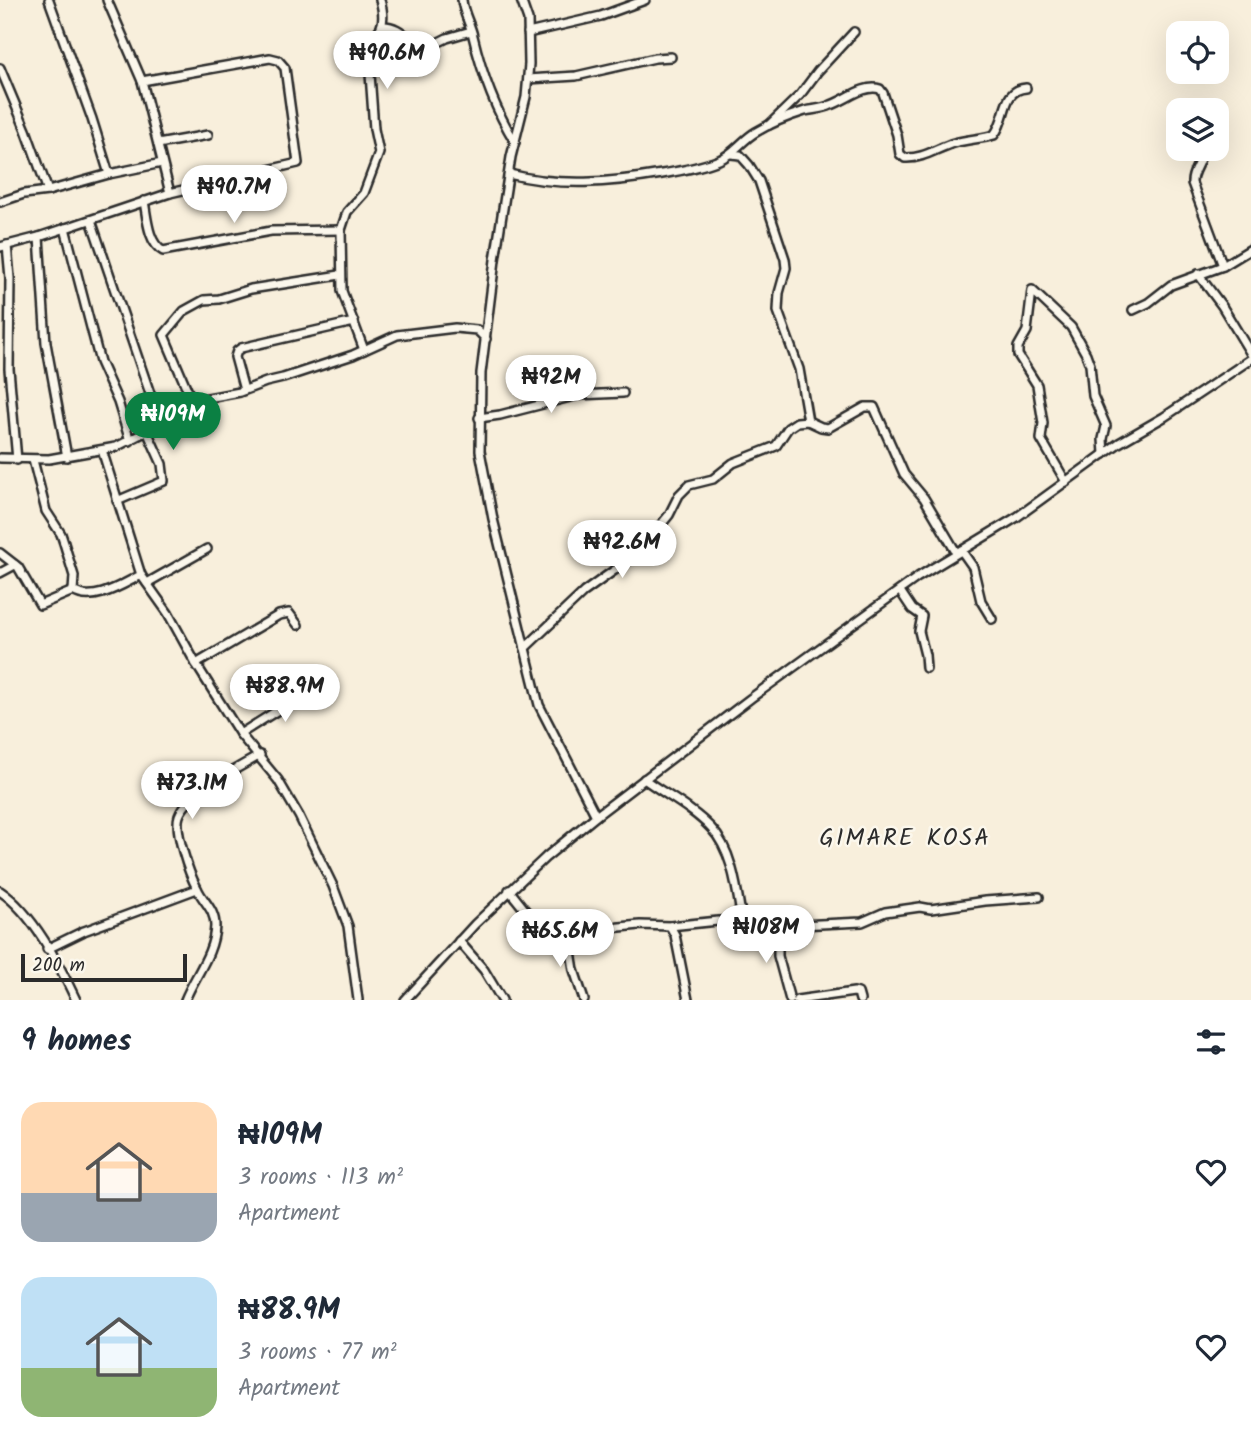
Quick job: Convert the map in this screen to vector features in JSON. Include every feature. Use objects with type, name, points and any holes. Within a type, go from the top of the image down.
[{"type":"street","points":[[49,0],[109,174]]},
{"type":"street","points":[[107,0],[142,81],[170,192]]},
{"type":"street","points":[[380,0],[384,24]]},
{"type":"street","points":[[462,0],[489,93],[515,142]]},
{"type":"street","points":[[521,0],[528,20],[528,79],[495,260],[481,373],[480,451],[493,519],[539,705],[596,816]]},
{"type":"street","points":[[528,33],[601,16],[645,0]]},
{"type":"street","points":[[384,24],[403,32],[425,49],[447,38],[471,31]]},
{"type":"street","points":[[364,350],[344,300],[340,275],[341,230],[347,212],[364,193],[379,151],[374,128],[370,74],[368,70],[349,60],[347,53],[373,36],[384,24]]},
{"type":"street","points":[[769,125],[800,95],[854,32]]},
{"type":"street","points":[[528,79],[576,76],[654,58],[671,57]]},
{"type":"street","points":[[18,460],[9,369],[10,278],[3,246],[39,237],[170,192],[298,163],[285,68],[278,60],[270,58],[142,81]]},
{"type":"street","points":[[0,68],[48,191]]},
{"type":"street","points":[[509,174],[550,182],[609,182],[683,170],[731,154],[747,137],[769,125],[806,111],[830,106],[876,87],[883,93],[897,135],[900,154],[911,159],[954,143],[995,135],[1012,94],[1027,88]]},
{"type":"street","points":[[158,144],[208,135]]},
{"type":"street","points":[[731,154],[740,155],[759,181],[777,229],[786,268],[779,293],[778,312],[799,369],[808,421]]},
{"type":"street","points":[[1200,161],[1192,177],[1192,183],[1223,266]]},
{"type":"street","points":[[0,202],[31,192],[48,191],[162,163]]},
{"type":"street","points":[[144,201],[153,241],[163,251],[271,231],[341,230]]},
{"type":"street","points":[[91,220],[160,423]]},
{"type":"street","points":[[65,228],[100,362],[118,402],[130,441]]},
{"type":"street","points":[[39,237],[46,344],[67,457]]},
{"type":"street","points":[[1133,310],[1171,285],[1223,266],[1251,249]]},
{"type":"street","points":[[405,1000],[509,890],[644,779],[900,591],[959,551],[1017,517],[1104,454],[1164,417],[1251,357],[1222,306],[1198,274]]},
{"type":"street","points":[[192,401],[164,335],[184,311],[204,300],[219,299],[251,289],[340,275]]},
{"type":"street","points":[[1066,482],[1041,439],[1043,423],[1037,385],[1017,350],[1027,331],[1032,290],[1072,327],[1086,354],[1090,365],[1093,396],[1106,426],[1104,454]]},
{"type":"street","points":[[244,390],[235,357],[241,348],[354,322]]},
{"type":"street","points":[[0,458],[33,460],[102,450],[130,441],[192,401],[244,390],[364,350],[397,335],[446,328],[477,330],[487,326]]},
{"type":"street","points":[[477,330],[486,339]]},
{"type":"street","points":[[479,418],[578,395],[623,393]]},
{"type":"street","points":[[525,648],[584,592],[637,554],[689,485],[713,480],[733,463],[776,446],[793,424],[808,421],[828,428],[864,407],[874,407],[904,474],[973,567],[981,601],[992,619]]},
{"type":"street","points":[[117,502],[164,481],[162,464],[147,431]]},
{"type":"street","points":[[102,450],[141,575],[169,613],[196,664],[240,734],[278,780],[299,816],[343,910],[350,933],[358,1000]]},
{"type":"street","points":[[33,460],[46,512],[61,534],[67,553],[74,576],[73,591]]},
{"type":"street","points":[[147,583],[207,549]]},
{"type":"street","points":[[0,553],[18,568],[40,605],[73,591],[92,595],[141,575]]},
{"type":"street","points":[[0,573],[15,565]]},
{"type":"street","points":[[900,591],[912,609],[922,617],[919,631],[926,668]]},
{"type":"street","points":[[196,664],[279,615],[289,613],[298,625]]},
{"type":"street","points":[[240,734],[313,688]]},
{"type":"street","points":[[185,1000],[209,952],[214,934],[213,913],[197,889],[183,848],[178,822],[180,813],[208,786],[260,755]]},
{"type":"street","points":[[644,779],[696,815],[716,834],[734,879],[742,921]]},
{"type":"street","points":[[47,948],[84,931],[197,889]]},
{"type":"street","points":[[509,890],[548,933],[640,925],[670,926],[742,921],[778,926],[862,922],[885,912],[920,907],[931,909],[1039,897]]},
{"type":"street","points":[[0,891],[12,899],[47,948],[76,1000]]},
{"type":"street","points":[[670,926],[676,935],[688,1000]]},
{"type":"street","points":[[778,926],[778,956],[790,1000]]},
{"type":"street","points":[[568,932],[574,970],[583,1000]]},
{"type":"street","points":[[459,941],[484,971],[502,1000]]},
{"type":"street","points":[[797,1000],[854,992],[858,993],[860,1000]]},
{"type":"district","name":"GIMARE KOSA","points":[[905,838]]}]
